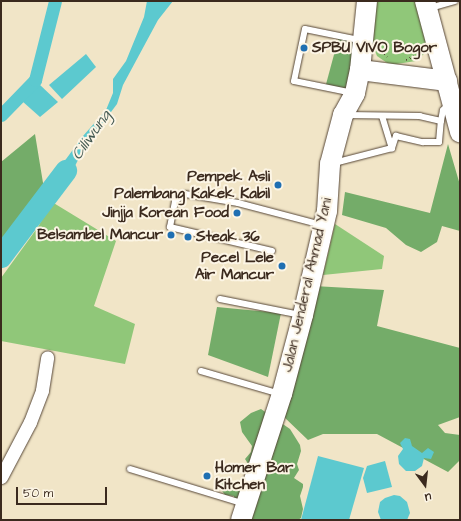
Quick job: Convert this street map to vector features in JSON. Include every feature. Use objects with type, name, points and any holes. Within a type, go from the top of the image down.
[{"type":"main road","name":"Jalan Jenderal Ahmad Yani","points":[[243,512],[282,394],[303,315],[327,211],[330,164],[342,115],[355,93],[360,70],[370,42],[367,1]]},
{"type":"main road","points":[[428,4],[446,82],[460,132]]},
{"type":"main road","points":[[360,70],[446,82]]},
{"type":"street","points":[[1,477],[30,422],[42,390],[47,357]]},
{"type":"lane","points":[[428,4],[455,1]]},
{"type":"lane","points":[[355,93],[294,81],[305,29],[370,42]]},
{"type":"lane","points":[[392,148],[396,136],[424,142],[439,142],[443,110],[452,101]]},
{"type":"lane","points":[[342,115],[420,116],[441,121]]},
{"type":"lane","points":[[382,116],[392,148]]},
{"type":"lane","points":[[330,164],[392,148]]},
{"type":"lane","points":[[272,251],[170,227],[175,201],[185,194],[238,203],[323,226]]},
{"type":"lane","points":[[220,299],[303,315]]},
{"type":"lane","points":[[201,371],[282,394]]},
{"type":"lane","points":[[130,469],[243,512]]},
{"type":"path","points":[[370,42],[379,48],[390,59]]},
{"type":"path","points":[[399,61],[419,54],[423,48]]},
{"type":"green space","points":[[374,1],[418,1],[429,43],[425,53],[416,61],[390,65],[377,56],[373,46]]},
{"type":"green space","points":[[339,36],[363,41],[355,93],[325,88]]},
{"type":"green space","points":[[35,134],[44,189],[48,196],[1,257],[1,162]]},
{"type":"green space","points":[[448,144],[460,185],[460,231],[442,226],[437,242],[421,252],[406,245],[386,228],[342,215],[345,192],[430,213]]},
{"type":"green space","points":[[52,202],[116,241],[94,306],[135,324],[125,364],[1,341],[1,278],[38,227]]},
{"type":"green space","points":[[335,224],[384,256],[382,269],[323,275]]},
{"type":"green space","points":[[314,286],[384,290],[377,326],[460,348],[460,417],[438,425],[445,433],[460,435],[460,460],[448,472],[377,434],[323,434],[308,440],[283,416]]},
{"type":"green space","points":[[217,307],[281,313],[268,377],[208,355]]},
{"type":"green space","points":[[261,409],[290,429],[300,445],[301,451],[297,464],[299,470],[294,478],[303,484],[300,496],[303,509],[301,518],[298,520],[248,520],[234,499],[234,496],[225,495],[218,485],[219,480],[223,478],[226,478],[231,483],[244,480],[250,467],[245,459],[251,452],[252,446],[242,432],[240,422],[251,413]]},
{"type":"water","points":[[147,1],[173,1],[158,20],[123,85],[117,104],[84,148],[72,172],[52,202],[44,189],[83,136],[106,110],[113,93],[113,79],[126,61],[144,17]]},
{"type":"water","points":[[86,54],[96,67],[62,99],[49,85]]},
{"type":"water","points":[[39,84],[58,102],[40,117],[22,101]]},
{"type":"water","points":[[405,438],[410,439],[412,446],[422,453],[428,448],[434,452],[431,459],[424,458],[422,466],[415,471],[406,471],[399,464],[398,456],[403,449],[400,443]]},
{"type":"water","points":[[318,456],[364,468],[349,520],[301,520]]},
{"type":"water","points":[[385,461],[392,487],[367,493],[363,478],[367,466]]},
{"type":"water","points":[[394,495],[400,496],[407,502],[410,513],[407,520],[381,520],[378,512],[380,502],[385,498]]},
{"type":"waterway","points":[[1,115],[35,80],[55,1]]},
{"type":"waterway","name":"Ciliwung","points":[[1,257],[66,171]]},
{"type":"place","name":"SPBU VIVO Bogor","points":[[304,48]]},
{"type":"place","name":"Pempek Asli Palembang Kakek Kabil","points":[[278,185]]},
{"type":"place","name":"Jinjja Korean Food","points":[[237,213]]},
{"type":"place","name":"Belsambel Mancur","points":[[171,235]]},
{"type":"place","name":"Steak 36","points":[[188,237]]},
{"type":"place","name":"Pecel Lele Air Mancur","points":[[282,266]]},
{"type":"place","name":"Homer Bar Kitchen","points":[[207,476]]}]
